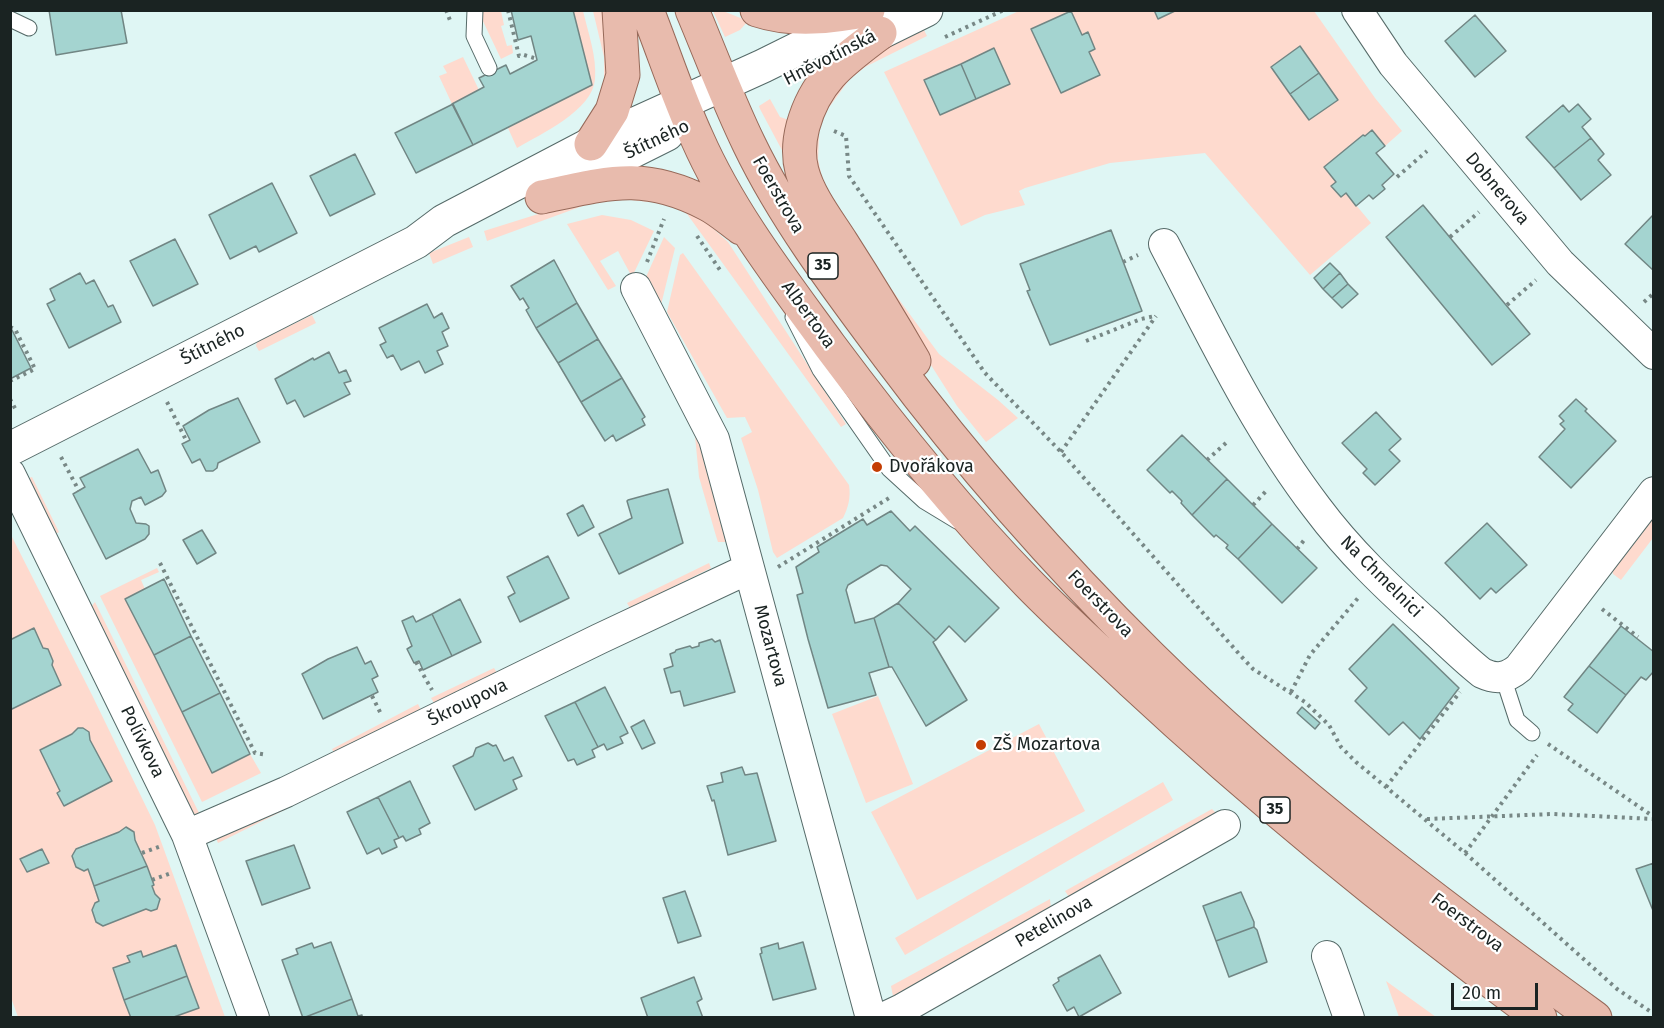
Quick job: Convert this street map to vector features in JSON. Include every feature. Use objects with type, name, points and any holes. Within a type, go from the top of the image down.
[{"type":"main road","points":[[591,144],[612,111],[623,75],[619,10]]},
{"type":"main road","name":"Albertova","points":[[647,10],[687,113],[712,168],[758,245],[870,399],[940,486],[1027,582]]},
{"type":"main road","name":"35","points":[[692,10],[728,95]]},
{"type":"main road","points":[[757,10],[790,17],[874,18]]},
{"type":"main road","points":[[874,18],[841,64],[821,85],[811,102],[800,135],[800,163],[804,178],[818,206],[888,316],[917,367],[933,416]]},
{"type":"main road","name":"Foerstrova","points":[[728,95],[749,145],[801,234],[851,306],[933,416],[1101,607],[1186,690],[1279,772],[1440,903],[1595,1017]]},
{"type":"main road","points":[[542,196],[616,182],[650,184],[678,192],[709,205],[758,245]]},
{"type":"main road","name":"Foerstrova","points":[[1027,582],[1182,728],[1264,801],[1441,945],[1540,1017]]},
{"type":"street","name":"Dobnerova","points":[[1357,10],[1393,64],[1560,263],[1653,354]]},
{"type":"street","name":"Hněvotínská","points":[[687,113],[728,95],[874,18],[935,24]]},
{"type":"street","name":"Štítného","points":[[10,449],[416,242],[444,221],[591,144],[687,113]]},
{"type":"street","name":"Štítného","points":[[416,242],[474,225],[542,196],[640,146],[687,113]]},
{"type":"street","name":"Na Chmelnici","points":[[1164,244],[1257,418],[1319,511],[1367,566],[1469,662],[1489,676],[1503,677]]},
{"type":"street","name":"Mozartova","points":[[636,288],[722,433],[760,570],[871,1017]]},
{"type":"street","name":"Polívkova","points":[[10,474],[179,839],[254,1017]]},
{"type":"street","points":[[1503,677],[1513,673],[1525,662],[1653,492]]},
{"type":"street","name":"Škroupova","points":[[179,839],[286,792],[599,639],[760,570]]},
{"type":"street","name":"Petelinova","points":[[883,1017],[902,1009],[1225,825]]},
{"type":"street","points":[[1327,956],[1349,1017]]},
{"type":"lane","points":[[475,10],[474,36],[489,68]]},
{"type":"lane","points":[[10,19],[29,28]]},
{"type":"lane","points":[[1503,677],[1516,720],[1533,733]]},
{"type":"path","points":[[508,10],[519,56],[534,58]]},
{"type":"path","points":[[935,24],[1001,11]]},
{"type":"path","points":[[829,138],[831,129],[846,136],[849,176],[985,374],[1061,452],[1253,669],[1305,702],[1329,725],[1347,754],[1465,853],[1617,988],[1653,1014]]},
{"type":"path","points":[[1397,177],[1427,151]]},
{"type":"path","points":[[1450,237],[1479,212]]},
{"type":"path","points":[[636,288],[665,215]]},
{"type":"path","points":[[696,235],[720,270]]},
{"type":"path","points":[[1123,262],[1131,258]]},
{"type":"path","points":[[1507,305],[1537,279]]},
{"type":"path","points":[[1644,302],[1653,293]]},
{"type":"path","points":[[1061,452],[1156,316],[1141,319],[1086,341]]},
{"type":"path","points":[[10,327],[15,329],[35,369],[10,381]]},
{"type":"path","points":[[10,399],[15,408]]},
{"type":"path","points":[[171,408],[187,442]]},
{"type":"path","points":[[1207,460],[1227,442]]},
{"type":"path","points":[[63,462],[79,491]]},
{"type":"path","points":[[1253,505],[1267,490]]},
{"type":"path","points":[[760,570],[892,496]]},
{"type":"path","points":[[160,563],[255,753],[267,754]]},
{"type":"path","points":[[1291,692],[1310,655],[1360,597]]},
{"type":"path","points":[[1602,609],[1638,637]]},
{"type":"path","points":[[416,662],[432,689]]},
{"type":"path","points":[[1386,786],[1464,687]]},
{"type":"path","points":[[372,696],[381,715]]},
{"type":"path","points":[[1533,733],[1653,818]]},
{"type":"path","points":[[1465,853],[1546,743]]},
{"type":"path","points":[[1425,819],[1552,814],[1653,818]]},
{"type":"path","points":[[142,853],[179,839]]},
{"type":"path","points":[[152,880],[180,870]]},
{"type":"shaded area","points":[[481,11],[501,11],[504,25],[501,26],[507,46],[512,45],[513,53],[501,59],[480,15]]},
{"type":"shaded area","points":[[573,11],[583,11],[592,45],[595,79],[592,90],[576,111],[517,148],[508,128],[592,85]]},
{"type":"shaded area","points":[[593,11],[606,11],[610,80],[604,77],[604,57]]},
{"type":"shaded area","points":[[713,11],[723,11],[748,21],[740,30],[725,37]]},
{"type":"shaded area","points":[[1019,11],[1314,11],[1375,98],[1402,131],[1385,146],[1372,131],[1363,135],[1325,167],[1336,182],[1332,186],[1341,197],[1346,193],[1371,223],[1310,275],[1205,153],[1110,163],[1025,188],[1019,191],[1025,205],[985,215],[961,226],[884,72]]},
{"type":"shaded area","points":[[922,26],[927,36],[865,67],[849,80],[825,113],[840,77]]},
{"type":"shaded area","points":[[463,57],[479,90],[452,104],[439,76],[447,73],[443,66]]},
{"type":"shaded area","points":[[770,99],[780,117],[792,121],[784,154],[759,106]]},
{"type":"shaded area","points":[[814,135],[819,136],[818,159],[824,187],[856,241],[939,354],[1018,418],[986,442],[957,406],[819,189]]},
{"type":"shaded area","points":[[606,195],[656,201],[622,199],[588,204],[487,241],[484,231],[586,199]]},
{"type":"shaded area","points":[[682,207],[696,213],[728,242],[846,424],[841,427]]},
{"type":"shaded area","points":[[602,215],[631,220],[654,231],[632,277],[618,251],[600,261],[616,286],[608,290],[567,224]]},
{"type":"shaded area","points":[[469,237],[473,247],[433,264],[429,253]]},
{"type":"shaded area","points":[[664,237],[675,248],[658,317],[641,288]]},
{"type":"shaded area","points":[[683,253],[849,485],[849,503],[843,518],[777,558],[773,552],[758,490],[741,438],[752,432],[745,417],[727,418],[667,312],[680,255]]},
{"type":"shaded area","points":[[312,315],[316,323],[259,351],[256,346],[257,342]]},
{"type":"shaded area","points":[[690,415],[702,437],[731,542],[718,542],[716,536],[699,477],[695,436],[685,417]]},
{"type":"shaded area","points":[[32,477],[59,532],[54,535],[27,479]]},
{"type":"shaded area","points":[[1653,514],[1653,538],[1621,580],[1613,574],[1612,568]]},
{"type":"shaded area","points":[[10,533],[155,825],[225,1017],[171,1017],[141,952],[128,956],[131,1017],[18,1017],[10,995]],"holes":[[[126,827],[134,832],[138,848],[140,848],[154,885],[152,886],[155,894],[160,898],[160,904],[155,910],[146,909],[103,925],[96,922],[92,910],[95,903],[99,901],[88,869],[84,871],[77,867],[73,856],[80,846],[119,832]]]},
{"type":"shaded area","points":[[709,563],[711,568],[630,608],[627,603]]},
{"type":"shaded area","points":[[157,568],[159,572],[141,580],[145,589],[126,599],[212,773],[250,754],[261,773],[202,802],[100,596]]},
{"type":"shaded area","points":[[95,602],[201,817],[193,813],[91,607]]},
{"type":"shaded area","points":[[494,668],[497,673],[434,703],[431,698]]},
{"type":"shaded area","points":[[878,696],[913,784],[866,803],[832,714]]},
{"type":"shaded area","points":[[418,704],[421,710],[334,753],[332,749]]},
{"type":"shaded area","points":[[1039,724],[1085,811],[917,900],[871,812]]},
{"type":"shaded area","points":[[1163,782],[1173,800],[905,955],[895,938]]},
{"type":"shaded area","points":[[316,787],[319,793],[218,843],[216,838]]},
{"type":"shaded area","points":[[1212,809],[1219,816],[1071,900],[1065,891]]},
{"type":"shaded area","points":[[1050,899],[1051,909],[893,996],[891,986]]},
{"type":"shaded area","points":[[1386,981],[1436,1017],[1399,1017]]},
{"type":"building","points":[[49,10],[121,10],[127,43],[56,55]]},
{"type":"building","points":[[511,10],[573,10],[592,85],[473,145],[452,104],[484,87],[479,78],[506,65],[510,74],[537,60],[531,36],[518,40]]},
{"type":"building","points":[[1154,10],[1177,10],[1158,19]]},
{"type":"building","points":[[1071,11],[1082,35],[1088,32],[1095,49],[1089,52],[1100,75],[1061,93],[1031,29]]},
{"type":"building","points":[[1475,15],[1506,51],[1475,77],[1445,41]]},
{"type":"building","points":[[1300,46],[1319,73],[1290,94],[1271,67]]},
{"type":"building","points":[[994,48],[1010,84],[976,99],[961,64]]},
{"type":"building","points":[[961,64],[976,99],[940,115],[924,80]]},
{"type":"building","points":[[1319,73],[1338,100],[1309,120],[1290,94]]},
{"type":"building","points":[[453,104],[473,145],[416,173],[395,133]]},
{"type":"building","points":[[1578,104],[1591,119],[1582,127],[1591,138],[1554,168],[1526,137],[1563,105],[1569,112]]},
{"type":"building","points":[[1372,130],[1385,146],[1376,153],[1394,174],[1382,185],[1385,189],[1373,199],[1369,195],[1356,206],[1346,193],[1341,197],[1331,186],[1336,182],[1324,167]]},
{"type":"building","points":[[1591,138],[1604,154],[1598,160],[1611,175],[1581,200],[1554,168]]},
{"type":"building","points":[[355,154],[375,194],[330,216],[310,176]]},
{"type":"building","points":[[272,183],[297,233],[259,252],[256,246],[230,259],[209,215]]},
{"type":"building","points":[[1423,205],[1530,334],[1492,365],[1386,237]]},
{"type":"building","points":[[1654,214],[1654,271],[1625,244]]},
{"type":"building","points":[[1111,230],[1142,311],[1050,345],[1027,291],[1030,290],[1020,264]]},
{"type":"building","points":[[175,239],[198,284],[153,306],[130,261]]},
{"type":"building","points":[[554,260],[577,303],[536,328],[526,310],[529,308],[523,298],[520,300],[511,286]]},
{"type":"building","points":[[1330,263],[1340,273],[1323,289],[1314,278]]},
{"type":"building","points":[[80,273],[86,284],[94,280],[108,307],[113,305],[121,322],[69,348],[47,304],[55,300],[50,289]]},
{"type":"building","points":[[1340,273],[1348,284],[1332,298],[1323,289]]},
{"type":"building","points":[[1348,284],[1358,294],[1342,308],[1332,298]]},
{"type":"building","points":[[577,303],[598,339],[558,363],[536,328]]},
{"type":"building","points":[[427,304],[434,318],[442,313],[449,328],[442,332],[448,346],[437,351],[443,364],[425,373],[419,361],[401,370],[393,355],[387,358],[380,345],[386,342],[379,328]]},
{"type":"building","points":[[12,330],[31,368],[10,379],[10,331]]},
{"type":"building","points":[[598,339],[622,378],[581,402],[558,363]]},
{"type":"building","points":[[329,352],[339,373],[346,370],[351,381],[344,383],[350,394],[304,417],[295,400],[287,404],[275,379]]},
{"type":"building","points":[[622,378],[645,417],[642,419],[645,425],[616,441],[613,435],[605,441],[581,402]]},
{"type":"building","points":[[238,398],[260,442],[218,463],[217,468],[213,471],[206,471],[200,459],[192,463],[182,444],[190,440],[183,426],[209,410]]},
{"type":"building","points":[[1576,399],[1616,441],[1571,488],[1539,457],[1565,429],[1560,424],[1564,421],[1559,416]]},
{"type":"building","points":[[1376,412],[1401,439],[1389,450],[1400,461],[1375,485],[1363,473],[1367,469],[1342,443]]},
{"type":"building","points":[[1182,435],[1227,479],[1192,515],[1172,491],[1170,493],[1147,470]]},
{"type":"building","points":[[138,449],[151,473],[158,470],[166,491],[162,496],[145,505],[141,497],[132,501],[130,509],[136,523],[149,526],[149,534],[145,539],[106,559],[73,494],[85,487],[80,478]]},
{"type":"building","points":[[1227,479],[1272,524],[1238,559],[1226,548],[1228,545],[1216,535],[1214,537],[1192,515]]},
{"type":"building","points":[[668,489],[683,543],[619,574],[599,534],[632,518],[628,500]]},
{"type":"building","points":[[583,505],[594,527],[578,536],[567,514]]},
{"type":"building","points":[[891,511],[910,531],[915,526],[999,608],[965,642],[949,626],[936,640],[898,603],[911,589],[887,566],[881,565],[848,585],[846,590],[855,623],[874,618],[889,667],[869,673],[876,695],[828,708],[797,595],[803,593],[796,567],[819,552],[817,547],[863,519],[867,525]]},
{"type":"building","points":[[1487,523],[1527,565],[1496,593],[1491,588],[1480,599],[1445,563]]},
{"type":"building","points":[[1272,524],[1317,568],[1282,603],[1238,559]]},
{"type":"building","points":[[202,530],[216,553],[197,564],[183,540]]},
{"type":"building","points":[[548,556],[569,598],[520,622],[508,597],[515,593],[507,577]]},
{"type":"building","points":[[164,579],[191,636],[154,655],[125,599]]},
{"type":"building","points":[[460,599],[481,642],[452,656],[432,614]]},
{"type":"building","points":[[898,603],[936,640],[933,642],[967,700],[926,726],[892,667],[889,667],[874,618]]},
{"type":"building","points":[[432,614],[452,656],[423,670],[419,661],[414,663],[407,649],[412,646],[402,621],[413,616],[416,622]]},
{"type":"building","points":[[1393,624],[1459,688],[1420,739],[1403,722],[1389,735],[1355,701],[1367,688],[1349,669]]},
{"type":"building","points":[[1621,626],[1654,652],[1654,671],[1646,680],[1641,677],[1626,695],[1589,666]]},
{"type":"building","points":[[34,628],[43,648],[48,649],[61,685],[12,709],[10,705],[10,640]]},
{"type":"building","points":[[191,636],[220,693],[182,712],[154,655]]},
{"type":"building","points":[[712,639],[715,642],[720,640],[735,692],[684,706],[680,691],[671,693],[664,669],[673,666],[670,654],[690,646],[692,648],[699,646],[699,643]]},
{"type":"building","points":[[357,647],[365,664],[371,661],[378,676],[372,679],[378,692],[323,719],[302,674],[328,659]]},
{"type":"building","points":[[1589,666],[1626,695],[1597,733],[1568,710],[1573,704],[1564,697]]},
{"type":"building","points":[[605,687],[628,733],[620,737],[623,743],[607,750],[604,744],[598,747],[575,702]]},
{"type":"building","points":[[220,693],[250,754],[212,773],[182,712]]},
{"type":"building","points":[[575,702],[598,747],[592,750],[595,757],[577,765],[574,759],[568,761],[545,716]]},
{"type":"building","points":[[1302,707],[1320,723],[1315,729],[1297,713]]},
{"type":"building","points":[[644,720],[655,743],[642,749],[631,727]]},
{"type":"building","points":[[78,728],[89,732],[90,740],[112,781],[64,806],[57,793],[60,791],[40,750],[72,734]]},
{"type":"building","points":[[488,743],[496,745],[504,761],[513,757],[522,776],[513,780],[517,789],[475,810],[453,766],[473,756],[476,748]]},
{"type":"building","points":[[742,767],[745,775],[757,773],[776,841],[728,855],[714,800],[712,801],[707,786],[723,782],[721,773]]},
{"type":"building","points":[[410,781],[430,823],[419,829],[421,834],[406,841],[403,836],[399,838],[378,797]]},
{"type":"building","points":[[378,797],[399,838],[394,840],[397,847],[382,854],[379,848],[367,854],[347,812]]},
{"type":"building","points":[[126,827],[134,832],[135,840],[147,866],[94,886],[88,869],[84,871],[76,867],[72,856],[76,849]]},
{"type":"building","points":[[294,845],[310,888],[262,905],[246,861]]},
{"type":"building","points":[[42,849],[49,863],[27,872],[20,859]]},
{"type":"building","points":[[1654,863],[1654,913],[1636,869]]},
{"type":"building","points":[[147,866],[155,894],[160,899],[157,909],[151,911],[146,909],[103,926],[96,922],[92,910],[95,903],[99,901],[94,886]]},
{"type":"building","points":[[685,891],[701,936],[678,943],[663,898]]},
{"type":"building","points":[[1241,892],[1254,927],[1216,941],[1203,906]]},
{"type":"building","points":[[1254,927],[1267,962],[1229,977],[1216,941]]},
{"type":"building","points":[[331,942],[352,999],[303,1018],[282,960],[298,954],[296,949],[312,943],[314,948]]},
{"type":"building","points":[[803,942],[816,989],[773,1000],[760,954],[762,953],[761,948],[778,943],[779,949]]},
{"type":"building","points":[[176,945],[187,976],[124,1000],[113,968],[130,962],[127,956],[141,951],[143,957]]},
{"type":"building","points":[[1100,955],[1121,993],[1079,1017],[1074,1007],[1067,1011],[1053,985],[1059,981],[1058,978]]},
{"type":"building","points":[[187,976],[199,1008],[171,1018],[131,1018],[124,1000]]},
{"type":"building","points":[[694,977],[702,999],[697,1002],[703,1018],[648,1018],[641,998]]},
{"type":"building","points":[[352,999],[358,1016],[362,1015],[362,1018],[303,1018]]},
{"type":"place","name":"Dvořákova","points":[[877,467]]},
{"type":"place","name":"ZŠ Mozartova","points":[[981,745]]}]
